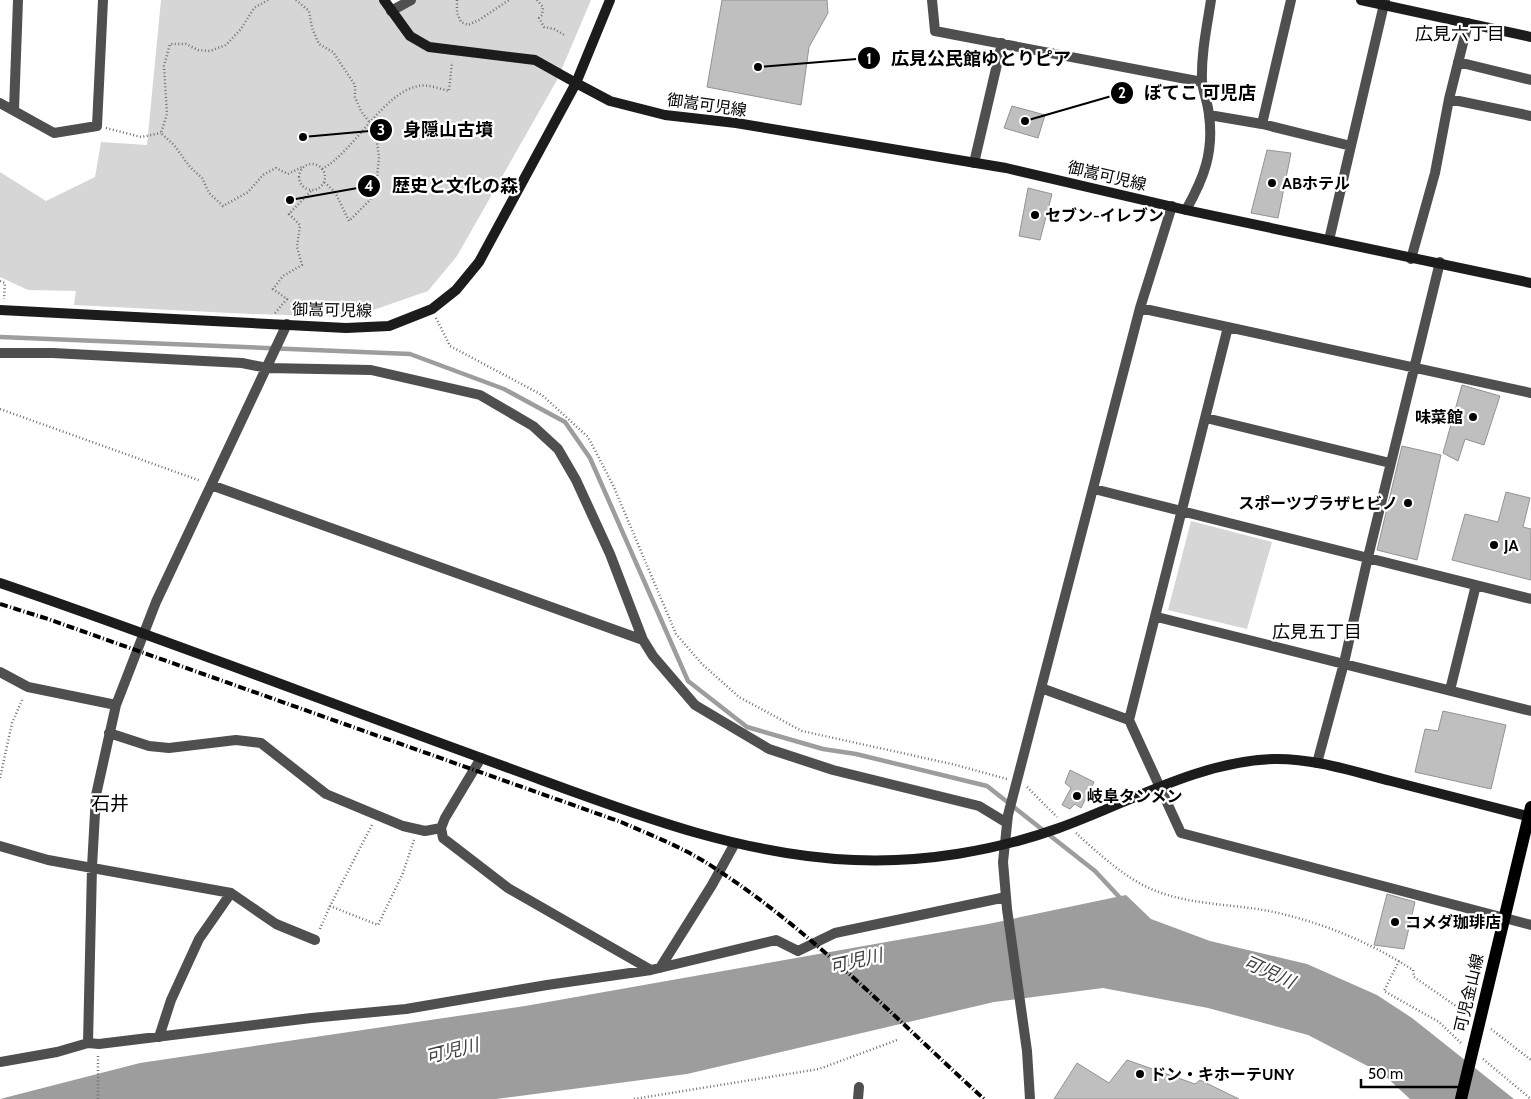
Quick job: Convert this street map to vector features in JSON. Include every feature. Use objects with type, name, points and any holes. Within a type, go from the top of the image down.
[{"type":"main road","name":"可児金山線","points":[[1461,1099],[1478,1022],[1530,814]]},
{"type":"street","points":[[14,110],[18,0]]},
{"type":"street","points":[[0,103],[54,133],[97,126],[103,0]]},
{"type":"street","points":[[384,0],[410,36],[429,46],[535,60],[576,83],[610,0]]},
{"type":"street","points":[[391,11],[411,0]]},
{"type":"street","points":[[932,0],[935,30],[1202,82]]},
{"type":"street","points":[[1186,210],[1199,186],[1210,157],[1210,115],[1202,82],[1204,44],[1211,0]]},
{"type":"street","points":[[1262,124],[1291,0]]},
{"type":"street","points":[[1362,0],[1384,2],[1531,37]]},
{"type":"street","points":[[1329,240],[1384,2]]},
{"type":"street","points":[[1411,259],[1435,173],[1449,99],[1468,23]]},
{"type":"street","points":[[974,163],[1002,43]]},
{"type":"street","points":[[1458,62],[1531,80]]},
{"type":"street","name":"御嵩可児線","points":[[2,310],[346,328],[389,326],[432,309],[456,290],[479,262],[576,83],[610,101],[665,115],[736,123],[974,163],[1411,259],[1440,262],[1531,284]]},
{"type":"street","points":[[1449,99],[1531,116]]},
{"type":"street","points":[[1210,115],[1262,124],[1350,146]]},
{"type":"street","points":[[1030,1099],[1027,1051],[1007,909],[1003,862],[1008,819],[1140,308],[1172,206]]},
{"type":"street","points":[[1317,763],[1344,663],[1390,464],[1440,262]]},
{"type":"street","points":[[1140,308],[1531,393]]},
{"type":"street","points":[[88,1043],[92,867],[96,796],[116,705],[143,632],[287,324]]},
{"type":"street","points":[[1228,327],[1129,720],[1181,833],[1531,925]]},
{"type":"street","points":[[0,353],[53,353],[242,363],[267,368],[371,370],[480,395],[533,426],[558,450],[576,480],[610,554],[643,640],[653,656],[695,705],[769,749],[833,770],[978,806],[1008,819]]},
{"type":"street","points":[[1206,418],[1390,464]]},
{"type":"street","points":[[211,484],[643,640]]},
{"type":"street","points":[[1094,490],[1531,599]]},
{"type":"street","points":[[0,583],[143,632],[481,758],[673,826],[734,843],[803,857],[860,860],[937,856],[1005,844],[1066,825],[1160,784],[1224,767],[1272,759],[1317,763],[1530,814]]},
{"type":"street","points":[[1450,690],[1476,585]]},
{"type":"street","points":[[1156,617],[1531,711]]},
{"type":"street","points":[[0,672],[28,687],[116,705]]},
{"type":"street","points":[[1041,688],[1129,720]]},
{"type":"street","points":[[109,733],[149,746],[169,748],[236,740],[261,743],[326,794],[418,830],[425,831],[441,828]]},
{"type":"street","points":[[481,758],[445,818],[441,828],[444,838],[508,888],[656,969]]},
{"type":"street","points":[[656,969],[712,885],[734,843]]},
{"type":"street","points":[[0,846],[48,860],[231,893],[276,924],[315,940]]},
{"type":"street","points":[[159,1037],[171,1000],[199,939],[231,893]]},
{"type":"street","points":[[0,1062],[57,1052],[88,1043],[99,1044],[310,1018],[406,1009],[656,969],[776,940],[798,951],[835,933],[1006,898]]},
{"type":"street","points":[[858,1099],[859,1087]]},
{"type":"path","points":[[161,132],[167,114],[164,66],[170,44],[186,44],[198,50],[210,51],[226,45],[241,29],[254,8],[268,0]]},
{"type":"path","points":[[296,0],[310,11],[312,28],[319,44],[333,52],[355,85],[355,97],[370,123],[379,156],[377,177],[370,200],[349,221],[335,192],[324,182]]},
{"type":"path","points":[[457,0],[457,13],[461,22],[468,25],[509,0]]},
{"type":"path","points":[[537,0],[543,7],[542,15],[539,18],[544,28],[554,29],[566,36]]},
{"type":"path","points":[[322,169],[334,163],[370,123],[405,89],[421,85],[450,91],[452,60]]},
{"type":"path","points":[[97,126],[141,137],[161,132]]},
{"type":"path","points":[[161,132],[174,145],[190,167],[202,178],[209,193],[223,206],[248,192],[263,174],[276,168],[288,174],[302,167],[317,163],[322,169],[325,175],[324,182],[320,188],[312,190],[289,214],[300,225],[297,248],[302,265],[283,276],[273,289],[287,299],[273,316],[271,323]]},
{"type":"path","points":[[302,167],[299,178],[301,184],[312,190]]},
{"type":"path","points":[[0,281],[5,283],[2,310]]},
{"type":"path","points":[[432,309],[450,346],[542,395],[588,437],[613,485],[676,634],[702,664],[739,696],[802,731],[952,764],[1016,784],[1024,783],[1056,816],[1120,870],[1155,891],[1188,899],[1268,911],[1318,924],[1369,944],[1413,970],[1414,977],[1478,1022],[1497,1033],[1531,1060]]},
{"type":"path","points":[[0,409],[211,484]]},
{"type":"path","points":[[0,778],[12,723],[28,687]]},
{"type":"path","points":[[315,940],[330,906],[377,815]]},
{"type":"path","points":[[330,906],[378,925],[403,873],[418,830]]},
{"type":"path","points":[[1399,961],[1384,991],[1439,1022],[1468,1048]]},
{"type":"path","points":[[634,1099],[819,1069],[896,1040]]},
{"type":"path","points":[[98,1099],[99,1044]]},
{"type":"path","points":[[1481,1057],[1531,1099]]},
{"type":"shaded area","points":[[161,0],[384,0],[391,11],[411,0],[591,0],[557,80],[457,256],[428,291],[353,317],[250,314],[74,305],[76,291],[28,290],[0,277],[0,172],[46,201],[95,177],[101,142],[147,145]]},
{"type":"shaded area","points":[[1191,521],[1272,542],[1247,629],[1168,610]]},
{"type":"water","name":"可児川","points":[[1126,895],[1151,919],[1210,941],[1307,964],[1377,995],[1412,1018],[1514,1099],[1410,1099],[1383,1074],[1308,1035],[1208,1008],[1103,988],[994,1002],[687,1074],[496,1099],[0,1099],[140,1063],[525,1006],[988,924]]},
{"type":"building","points":[[722,0],[827,0],[828,13],[809,47],[801,105],[707,87]]},
{"type":"building","points":[[1012,106],[1045,115],[1038,138],[1004,128]]},
{"type":"building","name":"ABホテル","points":[[1267,150],[1291,153],[1278,218],[1251,213]]},
{"type":"building","name":"セブン-イレブン","points":[[1028,188],[1052,194],[1040,240],[1019,236]]},
{"type":"building","name":"味菜館","points":[[1462,385],[1500,396],[1484,445],[1465,439],[1458,461],[1443,453]]},
{"type":"building","name":"スポーツプラザヒビノ","points":[[1402,446],[1441,455],[1417,560],[1377,550]]},
{"type":"building","name":"JA","points":[[1506,492],[1530,498],[1523,527],[1531,529],[1531,580],[1452,560],[1465,514],[1498,522]]},
{"type":"building","points":[[1443,711],[1506,725],[1491,789],[1415,772],[1425,729],[1438,731]]},
{"type":"building","name":"岐阜タンメン","points":[[1070,770],[1094,782],[1081,808],[1075,804],[1070,809],[1062,805],[1071,788],[1065,783]]},
{"type":"building","name":"コメダ珈琲店","points":[[1387,894],[1415,902],[1404,949],[1374,945]]},
{"type":"building","name":"ドン・キホーテUNY","points":[[1127,1060],[1195,1084],[1200,1080],[1239,1099],[1054,1099],[1077,1063],[1109,1083]]},
{"type":"waterway","points":[[0,337],[410,354],[504,389],[565,422],[590,458],[688,681],[747,727],[823,749],[856,754],[987,786],[1095,871],[1123,901]]},
{"type":"railway","points":[[0,604],[48,619],[621,822],[682,849],[716,869],[752,894],[821,949],[984,1099]]},
{"type":"place","name":"広見公民館ゆとりピア","points":[[758,67]]},
{"type":"place","name":"ぼてこ 可児店","points":[[1025,121]]},
{"type":"place","name":"身隠山古墳","points":[[303,137]]},
{"type":"place","name":"ABホテル","points":[[1272,183]]},
{"type":"place","name":"歴史と文化の森","points":[[290,200]]},
{"type":"place","name":"セブン-イレブン","points":[[1035,215]]},
{"type":"place","name":"味菜館","points":[[1473,417]]},
{"type":"place","name":"スポーツプラザヒビノ","points":[[1408,503]]},
{"type":"place","name":"JA","points":[[1494,545]]},
{"type":"place","name":"岐阜タンメン","points":[[1077,796]]},
{"type":"place","name":"コメダ珈琲店","points":[[1395,922]]},
{"type":"place","name":"ドン・キホーテUNY","points":[[1140,1074]]},
{"type":"district","name":"広見六丁目","points":[[1460,34]]},
{"type":"district","name":"広見五丁目","points":[[1317,632]]},
{"type":"district","name":"石井","points":[[110,803]]}]
